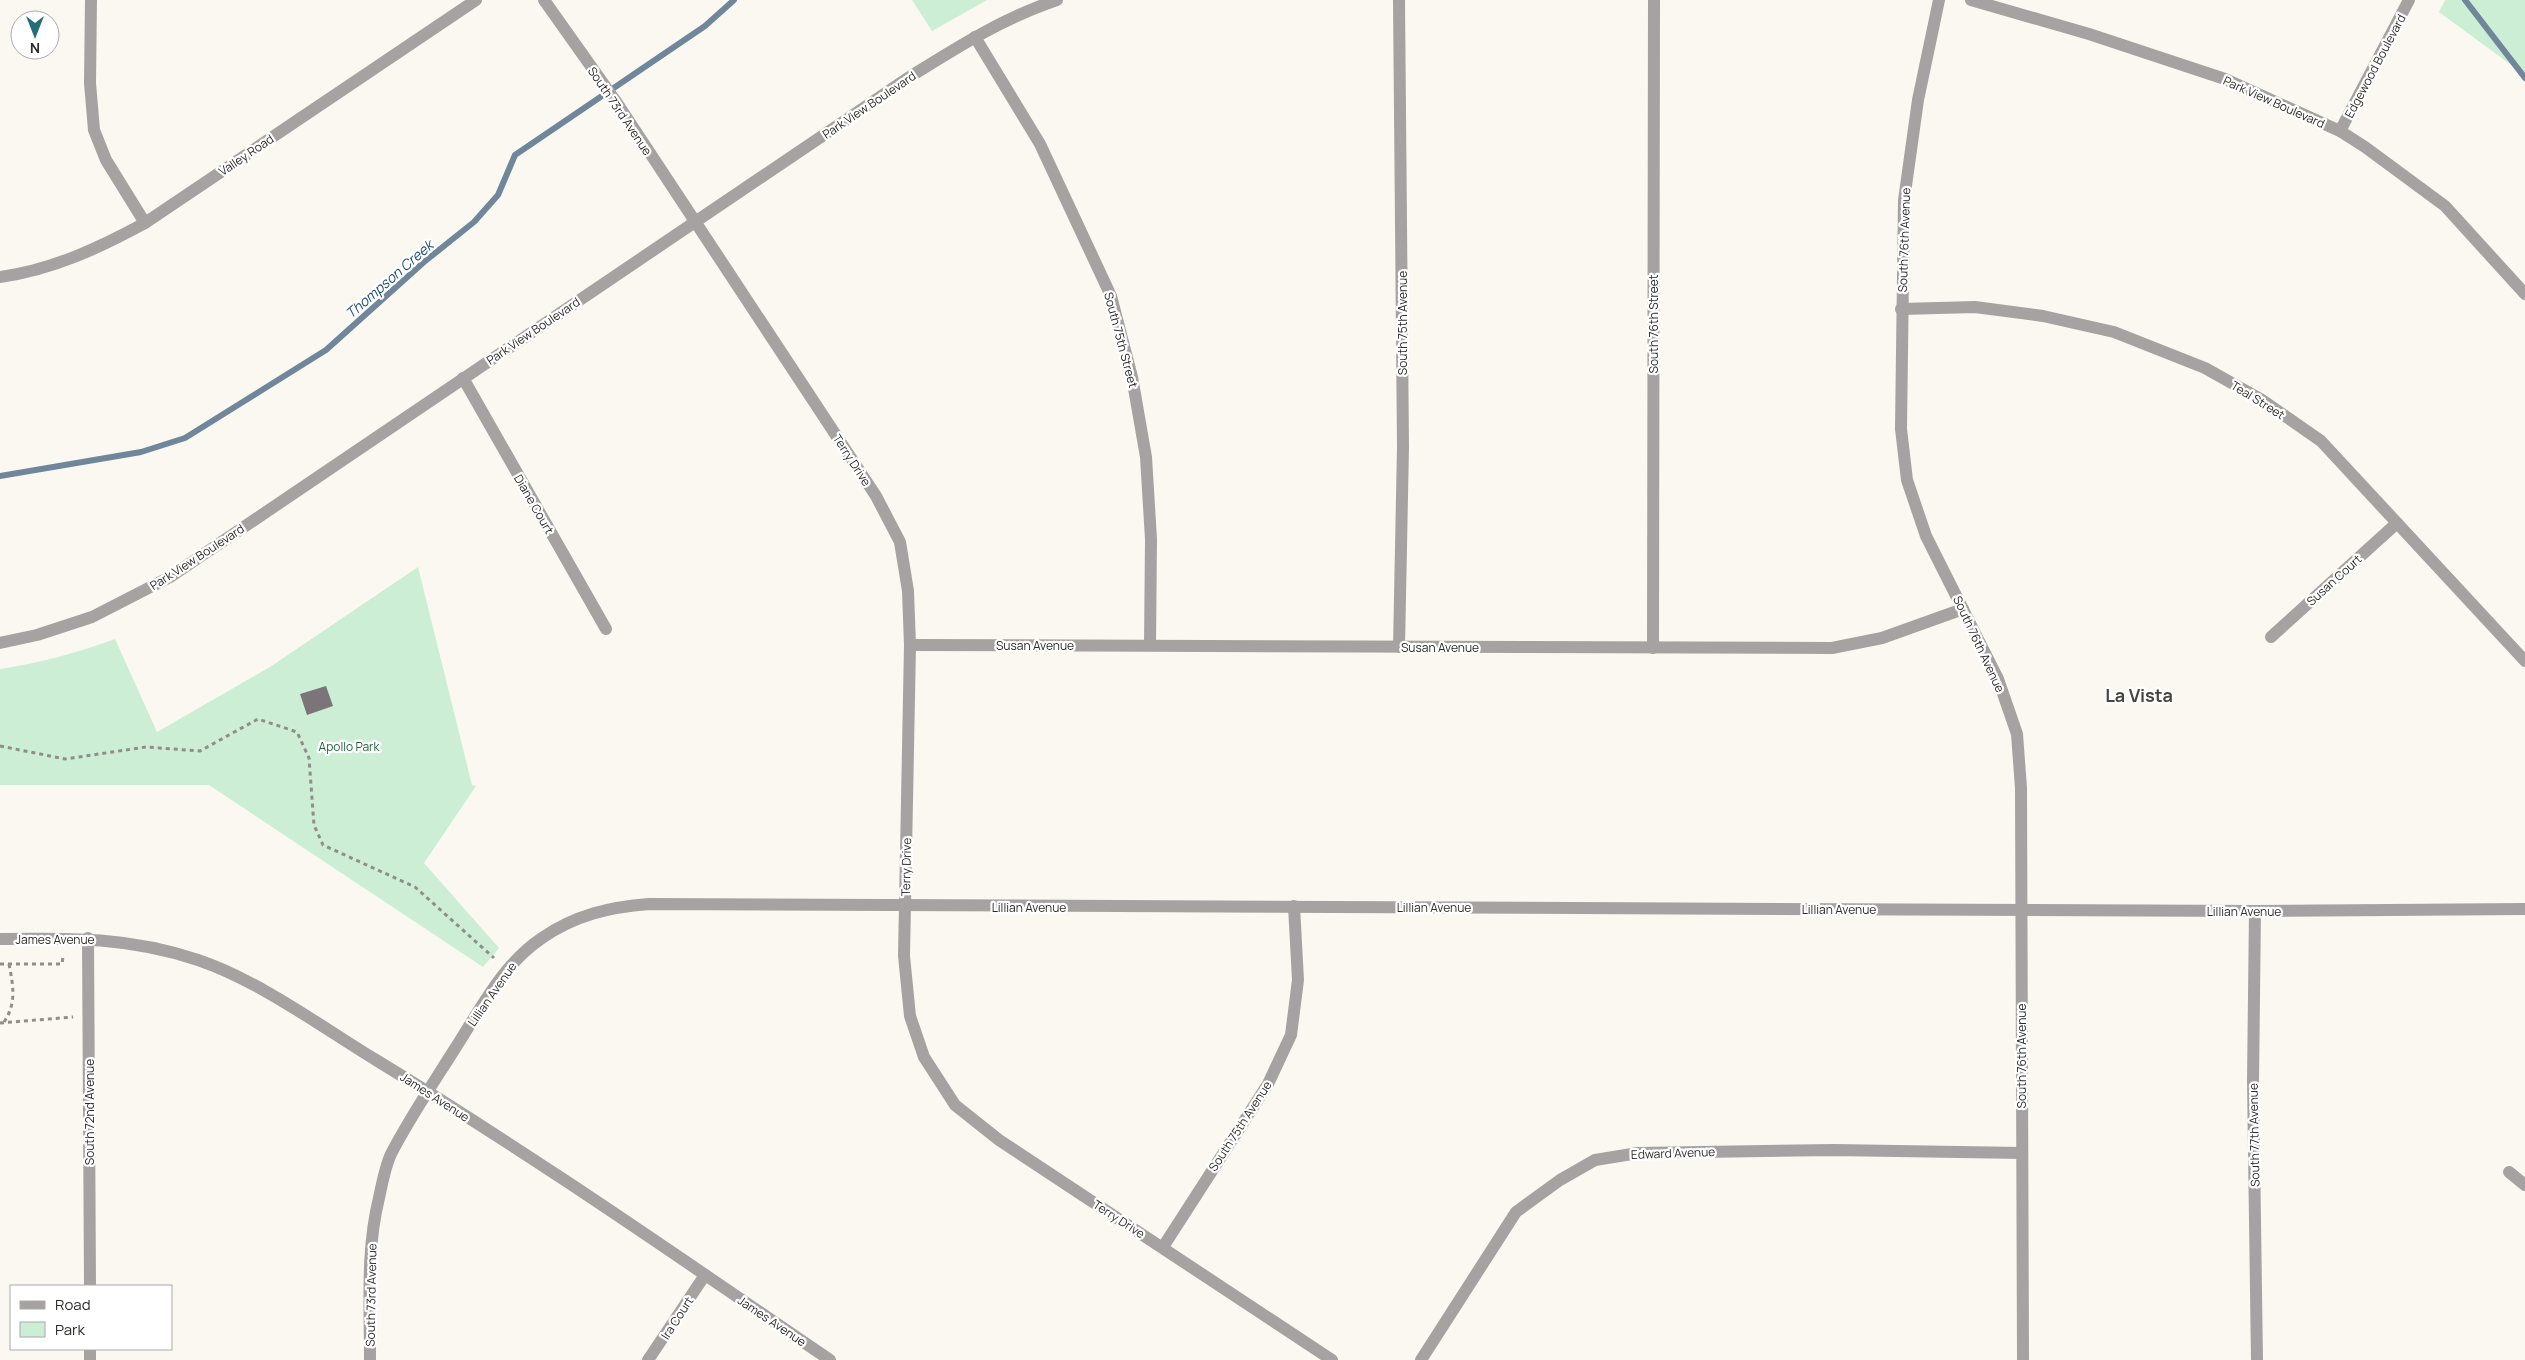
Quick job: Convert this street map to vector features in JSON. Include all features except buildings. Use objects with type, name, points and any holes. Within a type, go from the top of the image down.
[{"type":"street","points":[[91,0],[90,83],[94,130],[106,160],[145,223]]},
{"type":"street","name":"Valley Road","points":[[0,277],[19,274],[58,263],[104,245],[145,223],[476,0]]},
{"type":"street","name":"South 73rd Avenue","points":[[544,0],[617,103],[695,222]]},
{"type":"street","name":"Park View Boulevard","points":[[0,643],[37,635],[92,617],[170,577],[908,78],[975,37],[1028,10],[1057,0]]},
{"type":"street","name":"South 75th Avenue","points":[[1399,0],[1403,447],[1399,647]]},
{"type":"street","name":"South 76th Street","points":[[1653,648],[1654,0]]},
{"type":"street","name":"South 76th Avenue","points":[[1939,0],[1918,100],[1904,200],[1901,309],[1901,429],[1907,480],[1926,536],[1998,679],[2017,734],[2021,788],[2023,1360]]},
{"type":"street","name":"Park View Boulevard","points":[[1971,0],[2089,34],[2225,79],[2340,131],[2365,147],[2445,206],[2525,294]]},
{"type":"street","name":"Edgewood Boulevard","points":[[2340,131],[2410,0]]},
{"type":"street","name":"South 75th Street","points":[[975,37],[1040,144],[1111,296],[1132,377],[1146,457],[1151,539],[1150,645]]},
{"type":"street","name":"Terry Drive","points":[[695,222],[876,496],[900,542],[908,591],[910,645],[904,956],[910,1016],[924,1057],[955,1105],[999,1140],[1332,1360]]},
{"type":"street","name":"Teal Street","points":[[1901,309],[1975,307],[2044,316],[2114,332],[2204,368],[2262,400],[2321,441],[2525,661]]},
{"type":"street","name":"Diane Court","points":[[463,378],[606,629]]},
{"type":"street","name":"Susan Court","points":[[2271,637],[2397,523]]},
{"type":"street","name":"Susan Avenue","points":[[910,645],[1832,648],[1882,638],[1963,609]]},
{"type":"street","name":"Lillian Avenue","points":[[427,1091],[491,992],[517,958],[552,931],[593,912],[623,906],[649,904],[905,907],[1294,906],[2255,911],[2525,909]]},
{"type":"street","name":"South 75th Avenue","points":[[1163,1247],[1268,1084],[1291,1035],[1298,980],[1294,906]]},
{"type":"street","name":"South 77th Avenue","points":[[2255,911],[2254,1090],[2257,1360]]},
{"type":"street","name":"James Avenue","points":[[0,939],[88,938],[152,947],[199,960],[251,983],[427,1091],[830,1360]]},
{"type":"street","name":"South 72nd Avenue","points":[[88,938],[90,1285]]},
{"type":"street","name":"South 73rd Avenue","points":[[370,1360],[370,1255],[378,1200],[390,1156],[427,1091]]},
{"type":"street","name":"Edward Avenue","points":[[1421,1360],[1516,1212],[1560,1180],[1595,1160],[1638,1153],[1834,1150],[2022,1153]]},
{"type":"street","points":[[2509,1172],[2525,1185]]},
{"type":"street","name":"Ira Court","points":[[648,1360],[705,1275]]},
{"type":"path","points":[[0,746],[65,759],[146,748],[200,751],[258,719],[297,732],[309,758],[314,825],[323,845],[415,887],[494,958]]},
{"type":"path","points":[[0,964],[62,964],[63,957]]},
{"type":"path","points":[[2,1023],[13,1003],[14,984],[9,964]]},
{"type":"path","points":[[2,1023],[88,1016]]},
{"type":"green space","points":[[912,0],[987,0],[932,31]]},
{"type":"green space","points":[[2445,0],[2525,0],[2525,75],[2439,12]]},
{"type":"green space","name":"Apollo Park","points":[[418,567],[472,785],[476,786],[424,863],[499,948],[483,967],[209,785],[0,785],[0,669],[58,657],[115,639],[157,732],[270,667]]},
{"type":"waterway","name":"Thompson Creek","points":[[0,476],[141,452],[185,438],[326,350],[424,262],[474,222],[498,195],[515,155],[705,26],[734,0]]},
{"type":"waterway","name":"Thompson Creek","points":[[2465,0],[2525,78]]},
{"type":"district","name":"La Vista","points":[[2139,695]]}]
